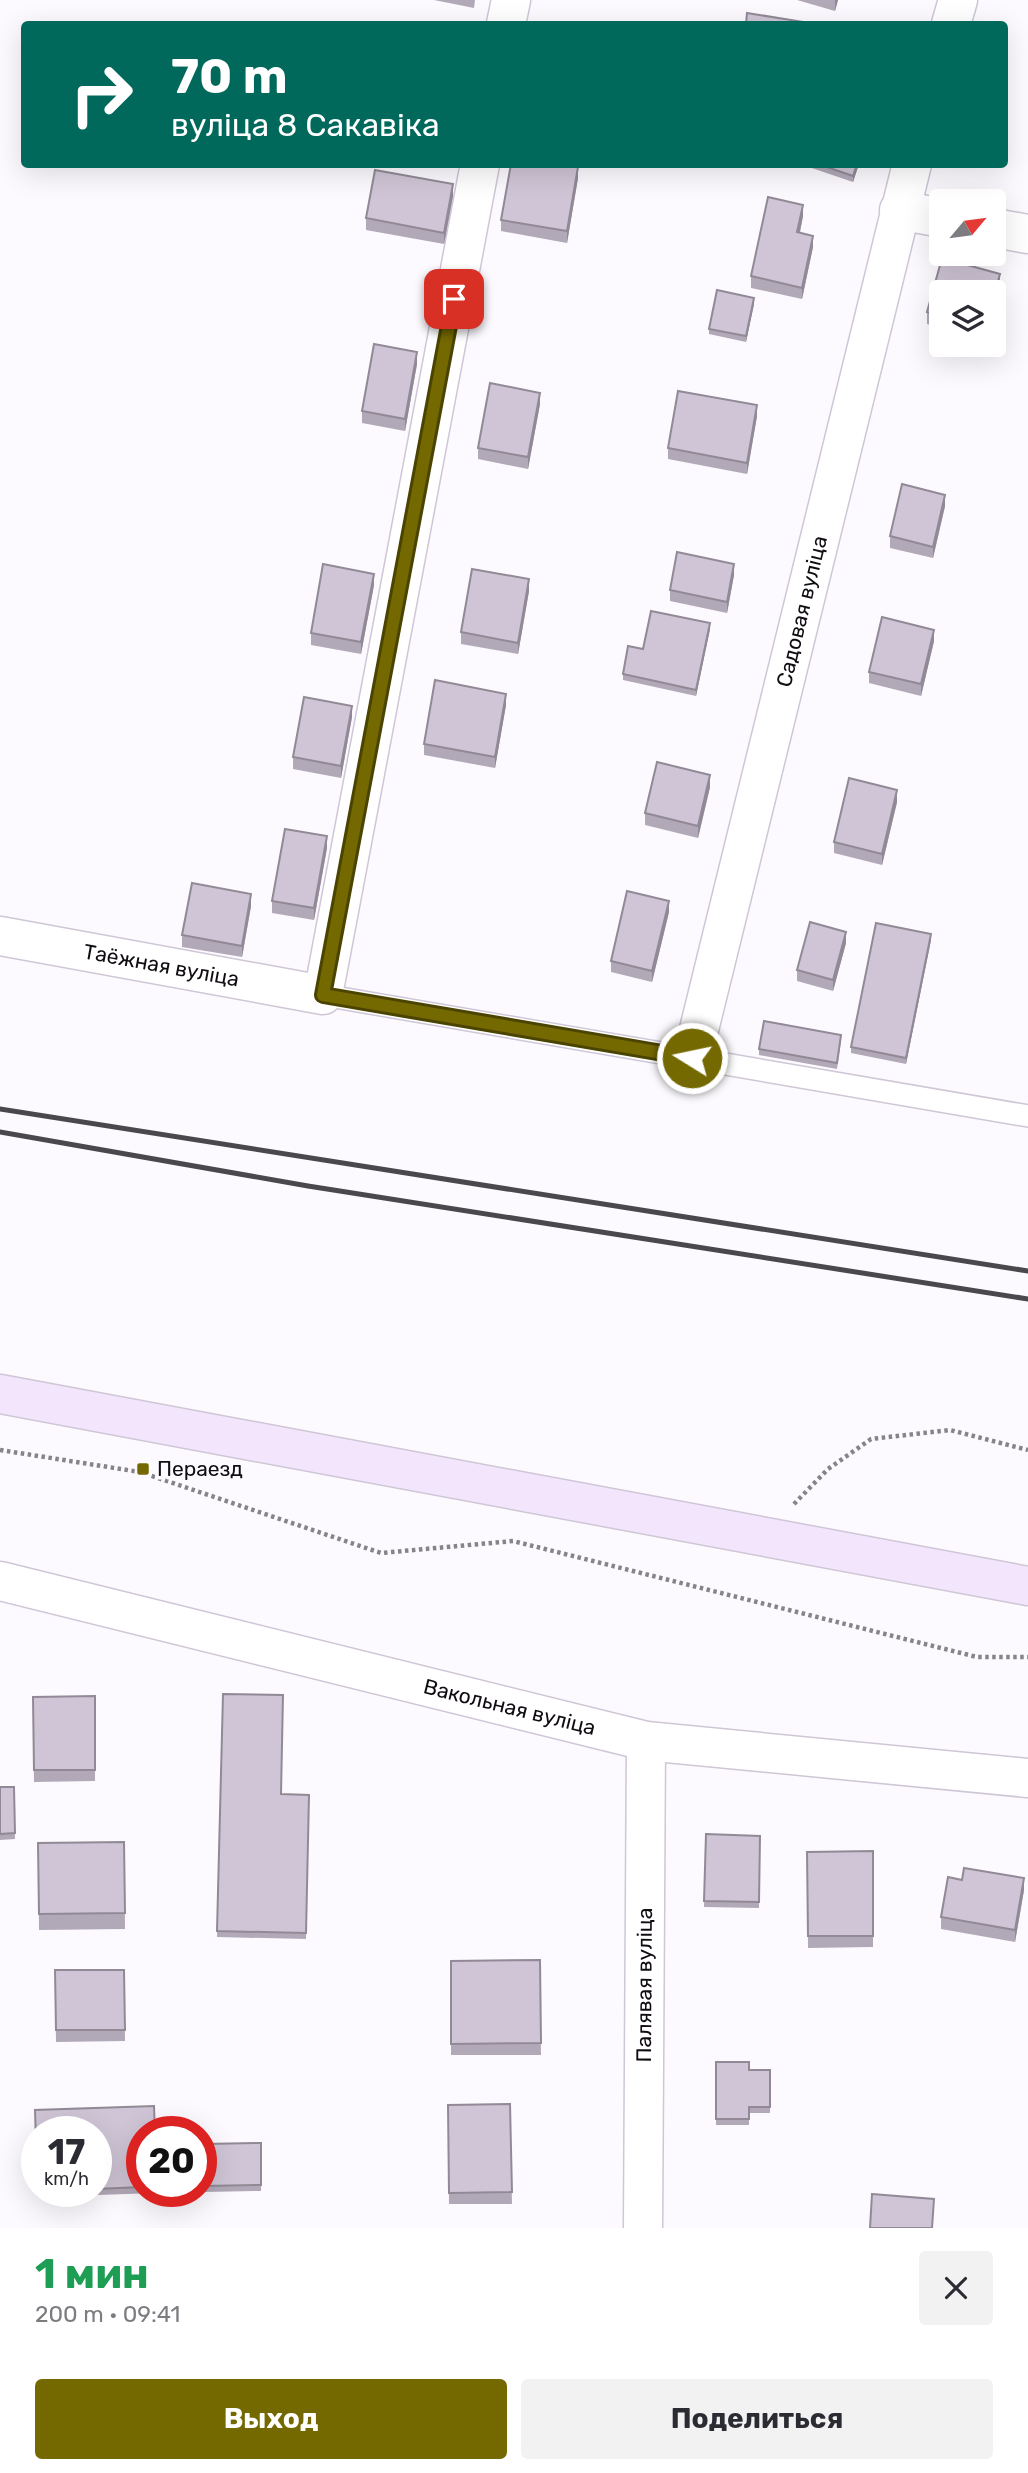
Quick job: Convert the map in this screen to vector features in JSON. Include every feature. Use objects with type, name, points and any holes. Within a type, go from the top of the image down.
[{"type":"main road","points":[[0,1394],[1028,1587]]},
{"type":"street","points":[[507,21],[511,0]]},
{"type":"street","points":[[952,21],[958,0]]},
{"type":"street","points":[[323,995],[479,168]]},
{"type":"street","name":"Садовая вуліца","points":[[692,1058],[911,168]]},
{"type":"street","points":[[899,210],[929,216]]},
{"type":"street","points":[[1006,230],[1028,234]]},
{"type":"street","name":"Таёжная вуліца","points":[[0,936],[323,995]]},
{"type":"street","name":"Вакольная вуліца","points":[[0,1581],[646,1741],[1028,1778]]},
{"type":"street","name":"Палявая вуліца","points":[[643,2228],[646,1741]]},
{"type":"lane","points":[[323,995],[1028,1116]]},
{"type":"path","points":[[761,1537],[828,1469],[871,1439],[950,1430],[1028,1450]]},
{"type":"path","points":[[0,1450],[140,1472],[381,1553],[513,1541],[977,1657],[1028,1657]]},
{"type":"building","points":[[747,13],[797,21],[746,21]]},
{"type":"building","points":[[510,168],[578,168],[567,231],[501,220]]},
{"type":"building","points":[[830,168],[856,168],[853,176]]},
{"type":"building","points":[[375,170],[453,184],[444,233],[366,218]]},
{"type":"building","points":[[768,197],[803,205],[797,232],[813,236],[802,288],[751,276]]},
{"type":"building","points":[[940,266],[971,266],[1000,274],[998,280],[936,280]]},
{"type":"building","points":[[717,290],[754,298],[746,336],[709,329]]},
{"type":"building","points":[[374,344],[417,352],[405,419],[362,411]]},
{"type":"building","points":[[490,383],[540,393],[528,457],[478,448]]},
{"type":"building","points":[[678,391],[757,405],[747,463],[668,448]]},
{"type":"building","points":[[902,484],[945,495],[933,547],[890,536]]},
{"type":"building","points":[[677,552],[734,564],[727,602],[670,590]]},
{"type":"building","points":[[323,564],[374,574],[361,642],[311,633]]},
{"type":"building","points":[[472,569],[529,579],[518,643],[461,632]]},
{"type":"building","points":[[651,611],[710,623],[696,690],[623,674],[628,646],[643,649]]},
{"type":"building","points":[[882,617],[934,630],[921,684],[869,672]]},
{"type":"building","points":[[435,680],[506,694],[495,757],[424,744]]},
{"type":"building","points":[[304,697],[352,706],[341,766],[293,757]]},
{"type":"building","points":[[657,762],[710,775],[698,826],[645,813]]},
{"type":"building","points":[[849,778],[897,790],[882,854],[834,842]]},
{"type":"building","points":[[285,829],[327,836],[314,908],[272,901]]},
{"type":"building","points":[[192,883],[251,894],[242,946],[182,935]]},
{"type":"building","points":[[627,891],[669,901],[652,971],[611,961]]},
{"type":"building","points":[[810,922],[846,932],[833,980],[797,970]]},
{"type":"building","points":[[876,923],[931,934],[906,1058],[851,1047]]},
{"type":"building","points":[[764,1021],[841,1035],[837,1063],[759,1049]]},
{"type":"building","points":[[223,1694],[283,1695],[281,1794],[309,1795],[306,1933],[217,1931]]},
{"type":"building","points":[[95,1696],[95,1770],[34,1770],[33,1697]]},
{"type":"building","points":[[0,1787],[14,1787],[15,1833],[0,1834]]},
{"type":"building","points":[[706,1834],[760,1836],[759,1902],[704,1901]]},
{"type":"building","points":[[124,1842],[125,1913],[39,1914],[38,1843]]},
{"type":"building","points":[[873,1851],[873,1936],[808,1936],[807,1852]]},
{"type":"building","points":[[964,1868],[1024,1878],[1015,1930],[941,1917],[948,1877],[962,1880]]},
{"type":"building","points":[[540,1960],[541,2043],[451,2044],[451,1961]]},
{"type":"building","points":[[55,1970],[124,1970],[125,2030],[56,2030]]},
{"type":"building","points":[[716,2062],[749,2062],[749,2070],[770,2070],[770,2107],[749,2107],[749,2119],[716,2119]]},
{"type":"building","points":[[510,2104],[512,2192],[449,2193],[448,2105]]},
{"type":"building","points":[[154,2106],[154,2116],[126,2116],[126,2188],[112,2188],[112,2116],[35,2116],[35,2110]]},
{"type":"building","points":[[261,2143],[261,2185],[217,2186],[217,2144]]},
{"type":"building","points":[[872,2194],[934,2199],[932,2228],[870,2228]]},
{"type":"railway","points":[[0,1109],[1028,1271]]},
{"type":"railway","points":[[0,1132],[308,1186],[1028,1299]]},
{"type":"place","name":"Пераезд","points":[[143,1469]]},
{"type":"route","points":[[454,299],[323,995],[692,1058]]}]
